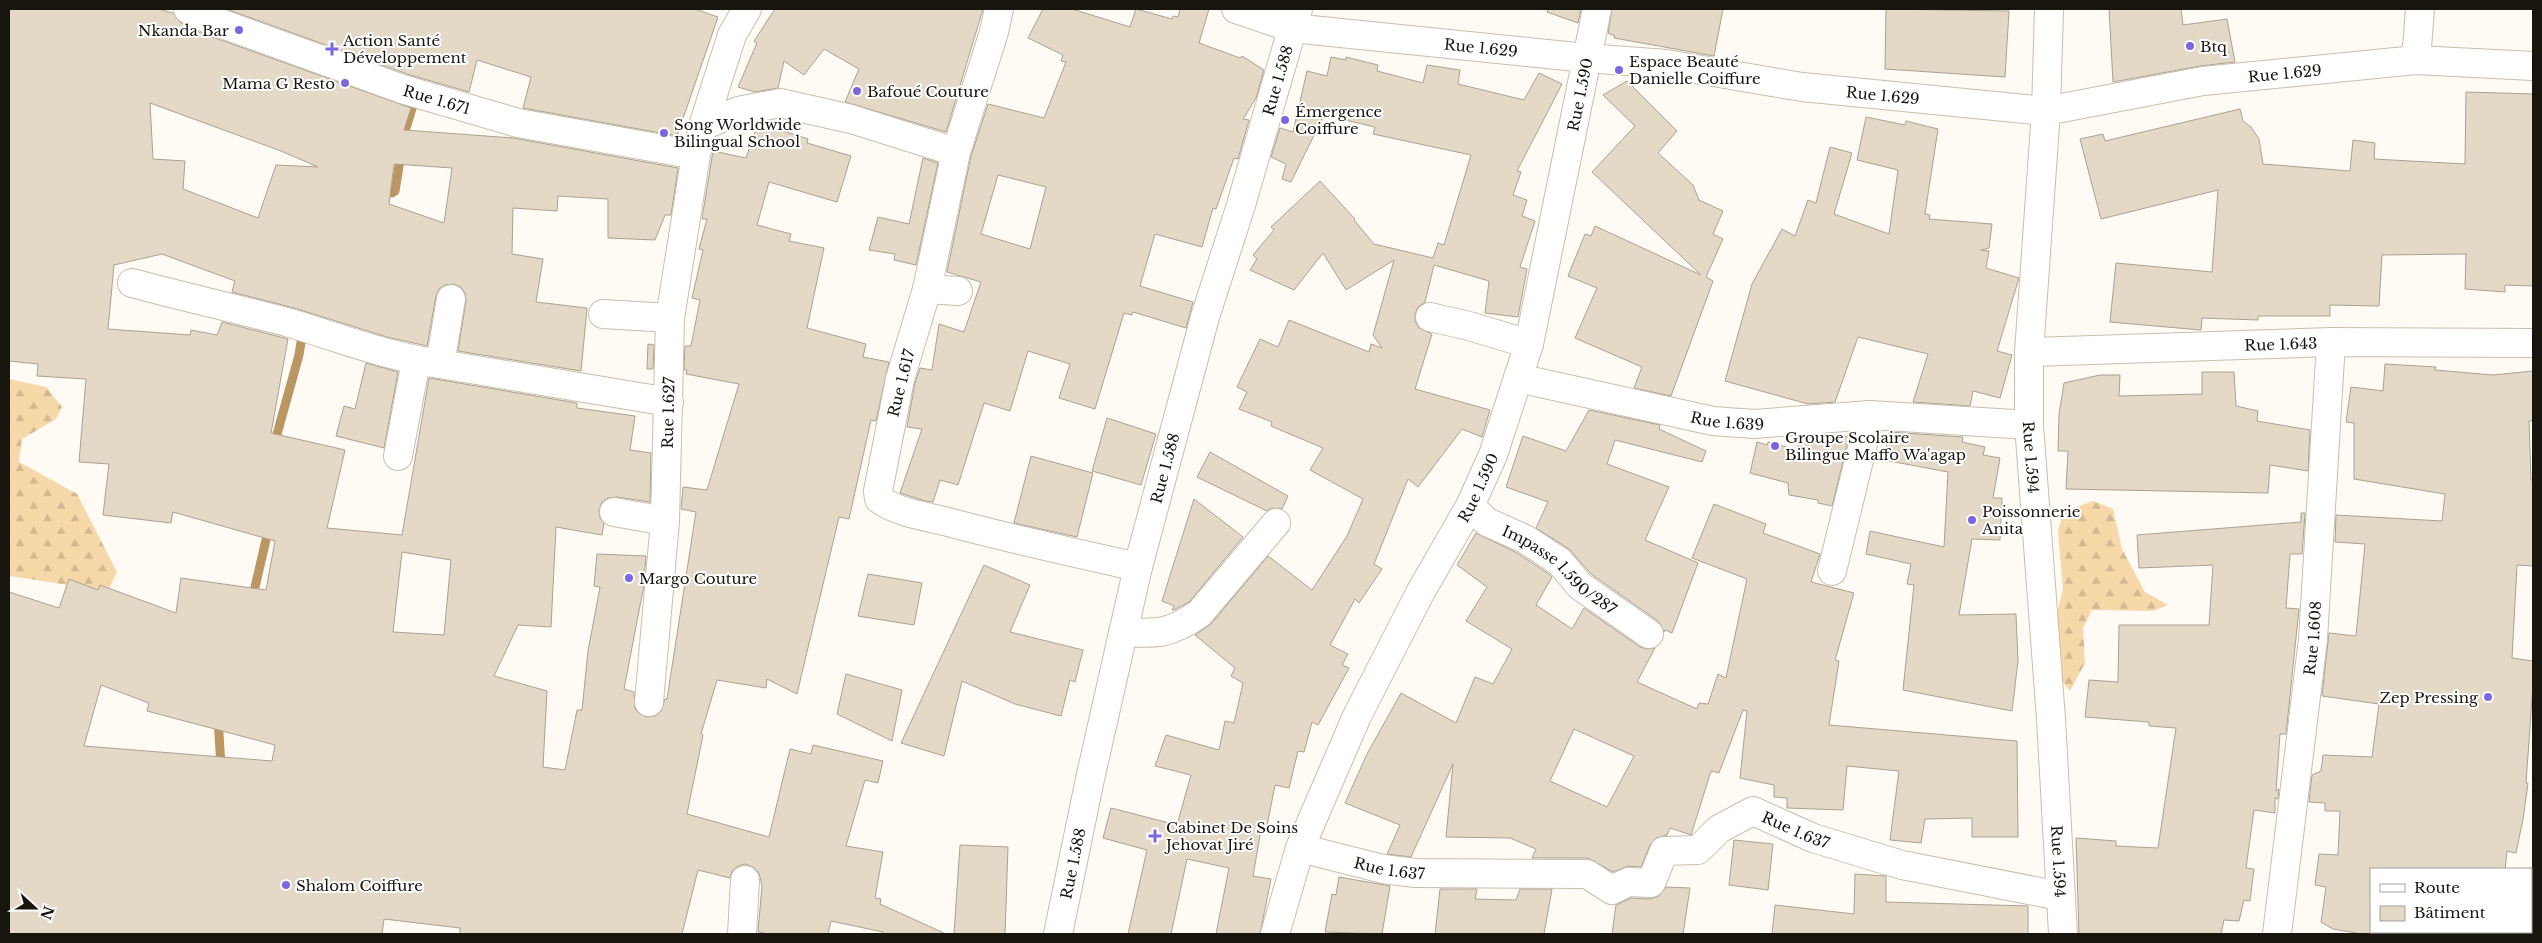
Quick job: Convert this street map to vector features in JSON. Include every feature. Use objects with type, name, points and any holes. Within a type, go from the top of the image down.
[{"type":"street","name":"Rue 1.627","points":[[649,702],[665,521],[670,402],[670,318],[696,155],[703,126],[732,36],[747,9]]},
{"type":"street","name":"Rue 1.617","points":[[999,9],[994,32],[956,152],[927,289],[900,379],[878,491],[879,499],[888,505],[902,510],[971,529],[1138,567]]},
{"type":"street","name":"Rue 1.629","points":[[1236,9],[1295,19],[1586,58],[1666,64],[1802,86],[2046,111],[2202,81],[2416,60],[2533,66]]},
{"type":"street","name":"Rue 1.590","points":[[1275,934],[1300,848],[1357,716],[1420,593],[1470,506],[1493,455],[1529,344],[1597,9]]},
{"type":"street","name":"Rue 1.594","points":[[2049,9],[2046,111],[2029,352],[2029,425],[2051,720],[2063,934]]},
{"type":"street","points":[[2416,60],[2420,9]]},
{"type":"street","name":"Rue 1.671","points":[[201,12],[402,89],[518,123],[696,155]]},
{"type":"street","name":"Rue 1.588","points":[[1058,934],[1138,567],[1205,317],[1241,206],[1295,19]]},
{"type":"street","points":[[703,126],[738,111],[780,103],[851,119],[956,152]]},
{"type":"street","points":[[132,283],[290,323],[352,344],[428,362],[670,402]]},
{"type":"street","points":[[927,289],[958,291]]},
{"type":"street","points":[[398,456],[428,362],[451,299]]},
{"type":"street","points":[[603,314],[670,318]]},
{"type":"street","points":[[1430,317],[1469,326],[1529,344]]},
{"type":"street","name":"Rue 1.643","points":[[2029,352],[2331,342],[2533,343]]},
{"type":"street","name":"Rue 1.608","points":[[2276,934],[2313,639],[2331,342]]},
{"type":"street","name":"Rue 1.639","points":[[1518,378],[1713,421],[1754,424],[1870,415],[2029,425]]},
{"type":"street","points":[[1832,571],[1870,415]]},
{"type":"street","name":"Impasse 1.590/287","points":[[1470,506],[1487,522],[1526,539],[1560,562],[1580,586],[1649,634]]},
{"type":"street","points":[[614,512],[665,521]]},
{"type":"street","points":[[1123,632],[1158,634],[1184,624],[1199,614],[1276,523]]},
{"type":"street","name":"Rue 1.637","points":[[1300,848],[1383,869],[1415,873],[1586,874],[1612,890],[1628,882],[1651,883],[1664,851],[1698,850],[1719,830],[1753,811],[1813,838],[1902,865],[2060,896]]},
{"type":"street","points":[[742,934],[745,880]]},
{"type":"green space","points":[[9,379],[46,387],[62,407],[56,419],[22,439],[19,462],[77,494],[117,572],[108,591],[9,576]]},
{"type":"green space","points":[[2093,501],[2113,509],[2122,549],[2145,592],[2168,605],[2153,611],[2092,610],[2083,628],[2085,663],[2070,691],[2054,671],[2049,644],[2063,589],[2058,532],[2063,512]]},
{"type":"building","points":[[9,9],[158,9],[173,13],[181,23],[201,33],[411,108],[404,130],[513,138],[678,168],[671,215],[665,215],[655,240],[608,238],[608,199],[558,196],[557,211],[513,208],[512,254],[543,259],[536,302],[587,308],[581,371],[458,351],[466,301],[465,293],[461,287],[454,284],[445,285],[439,289],[427,346],[387,337],[294,308],[232,292],[235,281],[162,254],[114,265],[108,329],[190,335],[191,330],[217,335],[222,322],[288,339],[271,433],[345,450],[327,528],[402,535],[429,378],[577,403],[577,408],[635,416],[630,450],[651,453],[650,502],[617,497],[608,498],[602,502],[599,510],[600,518],[604,523],[602,535],[556,527],[551,627],[518,625],[494,676],[547,691],[543,767],[565,770],[577,710],[582,710],[588,651],[600,587],[594,586],[597,554],[646,556],[643,590],[624,689],[634,692],[635,709],[647,717],[655,716],[661,711],[665,699],[667,699],[696,512],[681,509],[683,487],[707,490],[739,384],[686,374],[687,370],[684,370],[685,346],[691,346],[700,300],[692,298],[703,250],[699,249],[707,219],[702,219],[713,151],[746,158],[758,123],[808,139],[807,143],[851,156],[837,202],[769,182],[757,225],[791,234],[789,241],[824,248],[807,328],[866,344],[863,357],[889,362],[876,421],[871,420],[849,519],[839,517],[797,694],[767,679],[766,688],[717,680],[701,734],[703,735],[687,814],[769,837],[790,749],[811,754],[813,745],[883,761],[878,783],[865,780],[846,846],[883,852],[875,898],[881,899],[880,904],[946,934],[882,934],[883,932],[831,921],[828,934],[768,934],[758,932],[762,886],[759,873],[753,867],[745,864],[738,866],[732,871],[730,878],[698,870],[682,934],[460,934],[460,928],[384,919],[382,934],[9,934],[9,592],[59,608],[69,579],[98,590],[100,585],[176,613],[181,578],[266,590],[275,541],[173,512],[171,523],[103,515],[109,464],[79,462],[86,379],[37,376],[38,364],[9,361]],"holes":[[[150,103],[281,151],[318,167],[276,165],[258,218],[183,189],[185,161],[153,159]],[[394,164],[452,168],[444,223],[389,204]],[[402,552],[451,560],[444,635],[393,632]],[[101,685],[149,703],[147,711],[275,745],[272,761],[84,746]]]},
{"type":"building","points":[[226,9],[695,9],[718,17],[677,136],[523,108],[531,77],[477,60],[469,92],[407,74]]},
{"type":"building","points":[[775,9],[983,9],[946,132],[845,102],[859,69],[824,49],[804,75],[784,61],[778,88],[755,92],[738,87],[757,43],[754,41]]},
{"type":"building","points":[[1043,9],[1072,9],[1130,27],[1136,9],[1172,19],[1173,16],[1178,17],[1180,9],[1209,9],[1199,43],[1240,58],[1242,56],[1264,70],[1256,98],[1243,119],[1249,120],[1238,159],[1234,158],[1216,209],[1213,208],[1202,247],[1155,234],[1140,286],[1193,302],[1186,328],[1133,312],[1132,315],[1124,313],[1095,409],[1059,398],[1070,364],[1028,351],[1010,411],[984,403],[958,485],[940,480],[933,502],[925,501],[900,493],[922,429],[907,427],[915,383],[920,368],[932,370],[939,324],[964,332],[981,282],[947,272],[971,156],[988,104],[1044,118],[1066,62],[1061,61],[1063,55],[1028,38]],"holes":[[[998,175],[1046,187],[1030,249],[981,234]]]},
{"type":"building","points":[[1548,9],[1581,9],[1578,23],[1547,12]]},
{"type":"building","points":[[1612,9],[1723,9],[1714,56],[1614,38],[1615,36],[1608,33]]},
{"type":"building","points":[[1886,9],[2009,11],[2005,77],[1885,69]]},
{"type":"building","points":[[2109,9],[2181,9],[2183,25],[2227,19],[2235,62],[2200,66],[2113,82]]},
{"type":"building","points":[[1331,57],[1346,60],[1346,57],[1378,65],[1377,71],[1423,83],[1427,65],[1460,70],[1458,84],[1524,100],[1539,73],[1562,84],[1517,171],[1521,172],[1513,195],[1527,200],[1522,216],[1535,221],[1520,267],[1527,269],[1518,317],[1485,313],[1489,281],[1434,265],[1425,302],[1418,307],[1415,314],[1415,321],[1419,328],[1432,334],[1415,389],[1490,410],[1482,437],[1462,429],[1418,487],[1408,479],[1374,564],[1382,569],[1359,603],[1355,599],[1330,645],[1348,654],[1342,665],[1349,668],[1318,725],[1312,722],[1304,752],[1298,751],[1289,788],[1275,785],[1266,831],[1261,830],[1253,876],[1271,879],[1260,934],[1216,934],[1229,868],[1187,859],[1171,934],[1128,934],[1147,850],[1103,838],[1111,808],[1177,825],[1191,775],[1155,766],[1166,735],[1219,750],[1225,721],[1234,723],[1243,683],[1231,676],[1235,668],[1195,635],[1211,624],[1268,556],[1312,590],[1347,536],[1363,499],[1310,470],[1323,448],[1271,426],[1272,422],[1239,409],[1247,392],[1237,387],[1260,339],[1278,347],[1289,320],[1369,352],[1371,344],[1382,348],[1373,335],[1394,260],[1346,290],[1323,253],[1294,290],[1250,270],[1257,259],[1253,255],[1274,230],[1271,227],[1320,181],[1355,219],[1374,244],[1433,258],[1438,243],[1444,245],[1471,155],[1373,134],[1375,127],[1324,115],[1291,182],[1282,179],[1286,164],[1271,157],[1280,128],[1293,132],[1307,71],[1327,76]]},
{"type":"building","points":[[1627,81],[1677,131],[1658,153],[1693,185],[1699,200],[1723,211],[1713,234],[1723,239],[1706,277],[1713,281],[1671,396],[1634,388],[1642,367],[1575,338],[1597,288],[1568,276],[1585,234],[1591,236],[1595,226],[1701,275],[1592,172],[1635,126],[1603,95]]},
{"type":"building","points":[[2466,92],[2533,94],[2533,286],[2505,285],[2505,292],[2465,289],[2466,254],[2382,255],[2379,306],[2330,305],[2330,316],[2258,316],[2258,320],[2202,318],[2201,330],[2110,322],[2116,263],[2212,272],[2218,190],[2101,219],[2080,139],[2103,134],[2105,141],[2240,109],[2243,121],[2251,127],[2259,139],[2263,164],[2350,171],[2353,140],[2375,143],[2374,159],[2465,164]]},
{"type":"building","points":[[1866,117],[1905,125],[1906,121],[1938,129],[1925,214],[1930,215],[1929,219],[1992,224],[1989,248],[1981,250],[1989,251],[1986,268],[2019,278],[1997,351],[2012,355],[2000,398],[1973,391],[1970,406],[1913,402],[1928,354],[1858,337],[1835,402],[1808,404],[1725,381],[1752,284],[1782,229],[1795,236],[1808,200],[1816,203],[1830,147],[1852,153],[1834,214],[1889,234],[1898,170],[1857,160]]},
{"type":"building","points":[[923,158],[938,163],[916,265],[894,260],[895,254],[869,250],[878,217],[909,224]]},
{"type":"building","points":[[648,344],[654,345],[653,369],[647,369]]},
{"type":"building","points":[[366,363],[398,372],[384,448],[336,436],[344,406],[355,409]]},
{"type":"building","points":[[2385,364],[2436,367],[2435,370],[2493,375],[2533,371],[2533,421],[2529,421],[2531,480],[2533,480],[2533,566],[2517,565],[2512,658],[2533,661],[2533,685],[2526,783],[2528,783],[2516,853],[2507,851],[2505,868],[2370,868],[2371,934],[2362,934],[2333,929],[2321,922],[2326,887],[2315,885],[2319,854],[2338,855],[2340,811],[2325,811],[2325,803],[2309,802],[2312,775],[2321,771],[2323,755],[2372,757],[2379,704],[2322,696],[2329,633],[2356,636],[2365,544],[2335,542],[2336,515],[2442,521],[2445,494],[2354,479],[2354,423],[2346,422],[2351,387],[2383,391]]},
{"type":"building","points":[[2202,372],[2234,372],[2236,406],[2258,411],[2257,421],[2310,430],[2308,471],[2270,465],[2268,493],[2066,489],[2068,451],[2058,451],[2059,415],[2064,383],[2100,375],[2120,375],[2119,396],[2202,394]]},
{"type":"building","points":[[1589,410],[1660,425],[1659,429],[1706,451],[1702,462],[1615,440],[1607,464],[1669,487],[1645,540],[1698,563],[1672,633],[1665,630],[1664,632],[1658,621],[1591,574],[1569,549],[1536,528],[1548,502],[1506,487],[1523,436],[1566,451]]},
{"type":"building","points":[[1107,418],[1156,434],[1141,485],[1092,471]]},
{"type":"building","points":[[1889,432],[1963,437],[1962,442],[1985,447],[1983,455],[2000,458],[1993,498],[2002,498],[2000,540],[1972,539],[1959,615],[2016,614],[2018,661],[2012,711],[1903,690],[1914,585],[1907,584],[1911,564],[1866,554],[1870,531],[1944,547],[1948,472],[1884,460]]},
{"type":"building","points":[[1823,434],[1849,437],[1832,506],[1818,503],[1818,500],[1789,495],[1788,483],[1750,473],[1757,442],[1767,445],[1768,442],[1797,450],[1800,436]]},
{"type":"building","points":[[1210,452],[1288,496],[1282,509],[1271,508],[1267,511],[1197,477]]},
{"type":"building","points":[[1031,456],[1093,473],[1077,537],[1014,523]]},
{"type":"building","points":[[1194,499],[1243,537],[1189,602],[1172,610],[1174,606],[1162,601]]},
{"type":"building","points":[[1714,504],[1766,524],[1763,533],[1820,554],[1811,582],[1854,593],[1835,660],[1839,661],[1829,725],[2017,741],[2018,837],[1972,837],[1972,818],[1925,819],[1921,843],[1890,840],[1899,771],[1847,766],[1843,810],[1787,808],[1787,798],[1774,797],[1774,785],[1740,778],[1747,711],[1743,710],[1719,773],[1711,771],[1691,835],[1670,828],[1667,835],[1656,838],[1650,845],[1641,867],[1628,866],[1613,872],[1588,858],[1532,858],[1536,849],[1510,838],[1446,837],[1453,764],[1411,857],[1387,854],[1400,825],[1345,803],[1367,754],[1401,693],[1456,723],[1475,677],[1493,684],[1512,649],[1466,621],[1487,587],[1457,565],[1476,533],[1517,553],[1552,577],[1536,605],[1572,629],[1584,608],[1640,647],[1647,649],[1655,648],[1637,682],[1697,709],[1699,703],[1708,704],[1718,674],[1726,678],[1747,579],[1692,558]],"holes":[[[1574,729],[1634,756],[1607,807],[1550,781]]]},
{"type":"building","points":[[2301,513],[2305,513],[2302,554],[2290,554],[2286,608],[2299,609],[2286,734],[2280,734],[2276,791],[2279,789],[2278,799],[2275,798],[2275,813],[2254,810],[2246,868],[2254,869],[2250,901],[2244,900],[2239,921],[2224,920],[2221,934],[2079,934],[2076,838],[2116,841],[2116,846],[2158,848],[2176,728],[2149,726],[2149,722],[2085,717],[2089,680],[2118,682],[2119,625],[2209,625],[2213,565],[2139,568],[2137,535],[2301,522]]},
{"type":"building","points":[[984,565],[1030,585],[1010,632],[1083,650],[1075,682],[1070,680],[1061,716],[1015,704],[962,681],[944,756],[901,743]]},
{"type":"building","points":[[868,574],[922,583],[914,625],[858,616]]},
{"type":"building","points":[[846,674],[902,690],[892,741],[837,714]]},
{"type":"building","points":[[1734,840],[1773,844],[1768,890],[1729,885]]},
{"type":"building","points":[[960,845],[1008,847],[1005,934],[954,934]]},
{"type":"building","points":[[1855,874],[1886,876],[1886,902],[2028,906],[2028,934],[1772,934],[1775,905],[1854,914]]},
{"type":"building","points":[[1339,877],[1390,886],[1382,934],[1325,932],[1332,894],[1336,895]]},
{"type":"building","points":[[1666,887],[1690,888],[1683,934],[1612,934],[1616,905],[1631,898],[1650,899],[1659,896]]},
{"type":"building","points":[[1440,889],[1477,889],[1475,899],[1516,900],[1520,889],[1552,889],[1544,934],[1435,934]]},
{"type":"waterway","points":[[402,141],[415,99],[412,98]]},
{"type":"waterway","points":[[379,192],[392,193],[395,191],[401,154]]},
{"type":"waterway","points":[[274,445],[299,355],[303,329]]},
{"type":"waterway","points":[[252,600],[269,527]]},
{"type":"waterway","points":[[218,717],[221,767]]},
{"type":"place","name":"Nkanda Bar","points":[[239,30]]},
{"type":"place","name":"Btq","points":[[2190,46]]},
{"type":"place","name":"Action Santé Développement","points":[[332,49]]},
{"type":"place","name":"Espace Beauté Danielle Coiffure","points":[[1619,70]]},
{"type":"place","name":"Mama G Resto","points":[[345,83]]},
{"type":"place","name":"Bafoué Couture","points":[[857,91]]},
{"type":"place","name":"Émergence Coiffure","points":[[1285,120]]},
{"type":"place","name":"Song Worldwide Bilingual School","points":[[664,133]]},
{"type":"place","name":"Groupe Scolaire Bilingue Maffo Wa'agap","points":[[1775,446]]},
{"type":"place","name":"Poissonnerie Anita","points":[[1972,520]]},
{"type":"place","name":"Margo Couture","points":[[629,578]]},
{"type":"place","name":"Zep Pressing","points":[[2488,697]]},
{"type":"place","name":"Cabinet De Soins Jehovat Jiré","points":[[1155,836]]},
{"type":"place","name":"Shalom Coiffure","points":[[286,885]]}]
